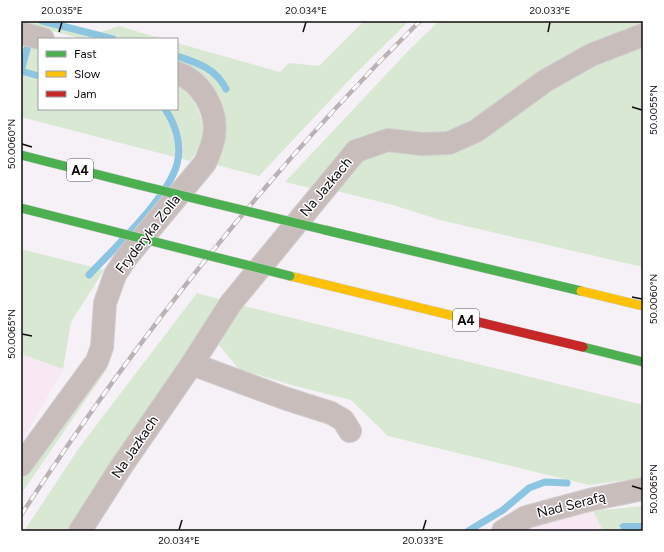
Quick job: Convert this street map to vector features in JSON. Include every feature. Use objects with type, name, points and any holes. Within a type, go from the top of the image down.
[{"type":"highway","name":"A4","points":[[21,155],[139,185],[643,306]]},
{"type":"highway","name":"A4","points":[[21,208],[290,276],[643,362]]},
{"type":"street","points":[[21,33],[39,38]]},
{"type":"street","name":"Na Jazkach","points":[[80,531],[231,303],[356,151],[388,140],[422,144],[450,143],[476,132],[545,81],[591,55],[643,35]]},
{"type":"street","name":"Fryderyka Zolla","points":[[21,466],[97,361],[102,347],[105,303],[115,275],[126,258],[205,163],[209,154],[215,135],[211,109],[203,93],[190,78],[178,72]]},
{"type":"street","points":[[192,364],[284,398],[331,413],[343,420],[350,431]]},
{"type":"street","name":"Nad Serafą","points":[[503,531],[526,517],[589,500],[643,489]]},
{"type":"shaded area","points":[[21,354],[63,369],[21,443]]},
{"type":"shaded area","points":[[593,511],[603,531],[523,531],[543,522]]},
{"type":"green space","points":[[21,21],[56,21],[101,32],[119,26],[160,38],[79,38],[21,23]]},
{"type":"green space","points":[[364,21],[409,21],[352,77],[259,176],[213,164],[223,148],[225,139],[225,118],[223,108],[215,89],[209,81],[196,71],[178,63],[178,43],[280,72],[289,63],[319,66]]},
{"type":"green space","points":[[439,21],[643,21],[643,32],[452,134],[427,135],[392,132],[314,189],[285,182],[409,50]]},
{"type":"green space","points":[[21,43],[38,48],[38,110],[178,110],[178,86],[184,90],[195,104],[202,122],[203,131],[198,150],[190,161],[21,117]]},
{"type":"green space","points":[[643,43],[643,267],[440,220],[393,205],[333,190],[362,157],[389,149],[441,153],[558,81]]},
{"type":"green space","points":[[21,249],[104,270],[71,322],[63,369],[21,354]]},
{"type":"green space","points":[[197,293],[222,300],[74,531],[24,531],[79,448]]},
{"type":"green space","points":[[240,305],[643,405],[643,478],[589,485],[388,436],[351,400],[295,386],[239,369],[219,345]]},
{"type":"green space","points":[[109,366],[21,494],[21,480],[89,386]]},
{"type":"green space","points":[[643,506],[643,523],[623,523],[619,525],[622,531],[603,531],[593,511]]},
{"type":"water","points":[[623,523],[643,523],[643,531],[622,531],[619,525]]},
{"type":"waterway","points":[[42,21],[109,38]]},
{"type":"waterway","points":[[21,71],[27,49]]},
{"type":"waterway","points":[[178,56],[199,64],[211,71],[217,76],[226,89]]},
{"type":"waterway","points":[[21,71],[38,76]]},
{"type":"waterway","points":[[89,275],[152,207],[172,177],[177,164],[179,150],[175,128],[166,110]]},
{"type":"waterway","points":[[468,531],[503,510],[529,488],[545,482],[567,483]]},
{"type":"railway","points":[[21,515],[111,384],[158,320],[207,258],[310,136],[420,21]]},
{"type":"traffic: fast","points":[[21,155],[139,185]]},
{"type":"traffic: fast","points":[[139,185],[325,230]]},
{"type":"traffic: fast","points":[[21,208],[104,229]]},
{"type":"traffic: fast","points":[[104,229],[290,276]]},
{"type":"traffic: fast","points":[[325,230],[581,291]]},
{"type":"traffic: fast","points":[[583,347],[643,362]]},
{"type":"traffic: slow","points":[[290,276],[466,319]]},
{"type":"traffic: slow","points":[[581,291],[643,306]]},
{"type":"traffic: jam","points":[[466,319],[583,347]]}]
